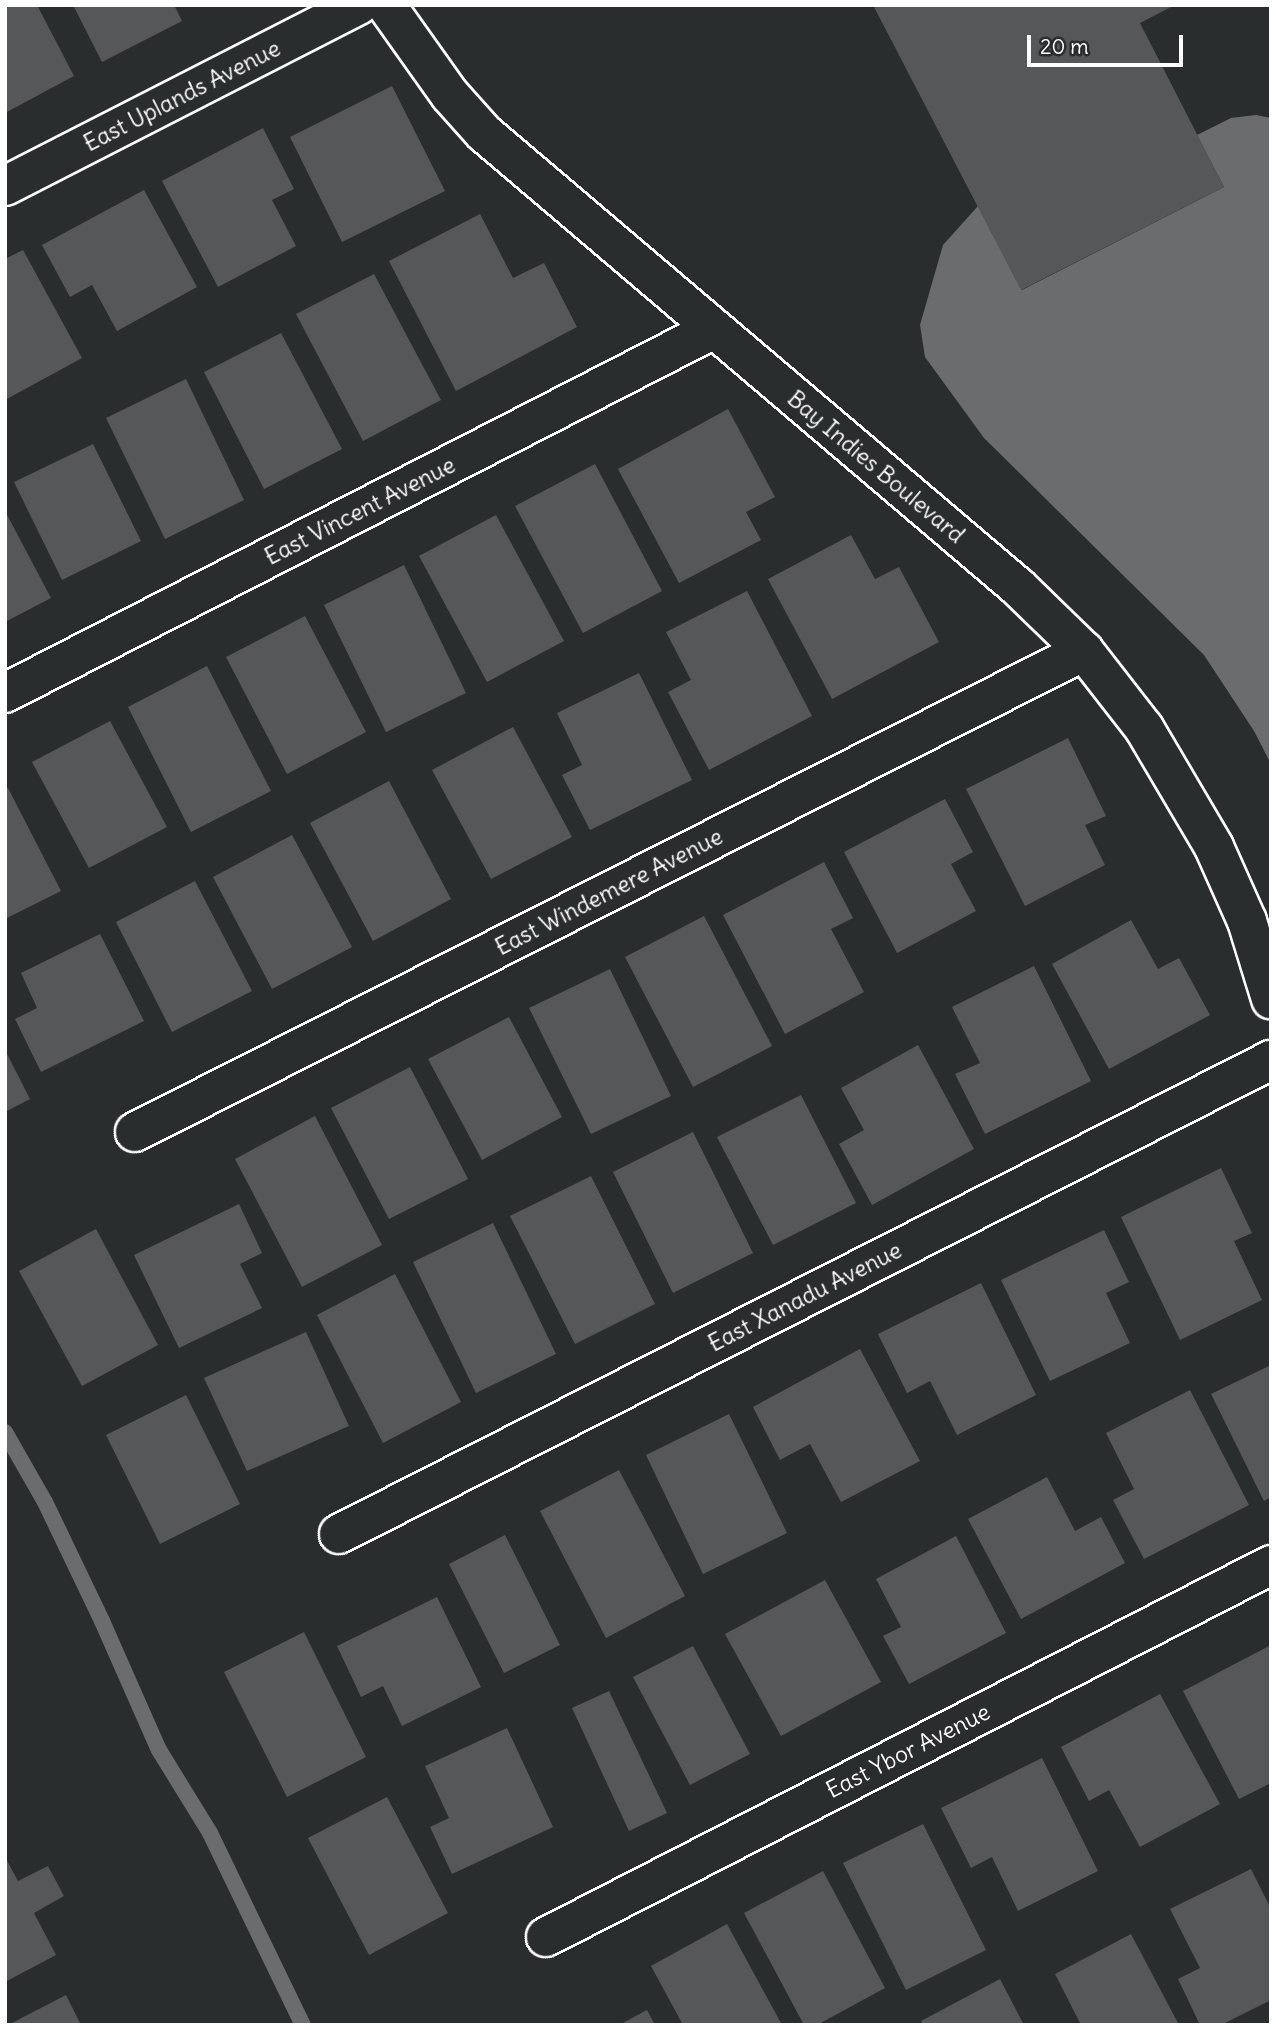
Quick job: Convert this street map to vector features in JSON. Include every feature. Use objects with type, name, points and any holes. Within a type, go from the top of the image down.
[{"type":"street","name":"East Uplands Avenue","points":[[5,186],[358,5]]},
{"type":"street","name":"Bay Indies Boulevard","points":[[386,5],[450,95],[484,133],[1018,587],[1084,651],[1144,728],[1214,847],[1247,921],[1271,999]]},
{"type":"street","name":"East Vincent Avenue","points":[[5,693],[714,329]]},
{"type":"street","name":"East Windemere Avenue","points":[[135,1132],[1084,651]]},
{"type":"street","name":"East Xanadu Avenue","points":[[339,1534],[1271,1060]]},
{"type":"street","name":"East Ybor Avenue","points":[[546,1937],[1271,1565]]},
{"type":"shaded area","points":[[1256,115],[1271,118],[1271,764],[1254,731],[1204,655],[984,438],[925,357],[920,325],[943,245],[978,206],[1022,290],[1224,187],[1197,135],[1231,118]]},
{"type":"building","points":[[5,5],[37,5],[74,76],[5,113]]},
{"type":"building","points":[[73,5],[174,5],[182,21],[102,62]]},
{"type":"building","points":[[873,5],[1175,5],[1140,23],[1224,187],[1021,290]]},
{"type":"building","points":[[392,86],[445,191],[342,242],[290,137]]},
{"type":"building","points":[[263,128],[294,189],[272,200],[296,246],[218,287],[162,181]]},
{"type":"building","points":[[144,190],[197,287],[117,331],[92,285],[70,297],[42,245]]},
{"type":"building","points":[[480,214],[513,278],[544,263],[577,327],[456,391],[389,261]]},
{"type":"building","points":[[23,250],[82,358],[5,400],[5,259]]},
{"type":"building","points":[[374,274],[441,400],[363,441],[296,314]]},
{"type":"building","points":[[281,333],[342,449],[264,489],[204,372]]},
{"type":"building","points":[[186,379],[244,500],[165,539],[106,418]]},
{"type":"building","points":[[728,409],[775,497],[746,512],[761,540],[679,583],[618,469]]},
{"type":"building","points":[[93,444],[141,541],[62,580],[14,482]]},
{"type":"building","points":[[595,464],[662,591],[583,633],[515,506]]},
{"type":"building","points":[[5,511],[51,598],[5,622]]},
{"type":"building","points":[[496,515],[564,641],[487,682],[419,556]]},
{"type":"building","points":[[851,535],[875,579],[899,567],[939,642],[832,699],[768,579]]},
{"type":"building","points":[[404,565],[466,693],[386,732],[324,605]]},
{"type":"building","points":[[747,591],[812,716],[709,770],[668,692],[691,680],[666,632]]},
{"type":"building","points":[[305,616],[366,732],[287,774],[226,657]]},
{"type":"building","points":[[207,666],[271,791],[191,832],[128,707]]},
{"type":"building","points":[[639,673],[692,780],[590,830],[562,775],[582,765],[557,713]]},
{"type":"building","points":[[110,721],[167,827],[89,868],[32,762]]},
{"type":"building","points":[[513,727],[572,837],[491,879],[432,770]]},
{"type":"building","points":[[1068,738],[1106,816],[1085,825],[1105,865],[1025,906],[966,789]]},
{"type":"building","points":[[389,781],[451,899],[373,941],[310,823]]},
{"type":"building","points":[[8,788],[61,891],[5,919],[5,789]]},
{"type":"building","points":[[945,799],[973,852],[951,864],[976,911],[897,953],[844,852]]},
{"type":"building","points":[[292,835],[352,947],[272,989],[213,877]]},
{"type":"building","points":[[824,862],[853,918],[831,929],[864,992],[785,1034],[723,915]]},
{"type":"building","points":[[195,881],[252,991],[172,1032],[116,922]]},
{"type":"building","points":[[704,916],[772,1046],[693,1087],[625,957]]},
{"type":"building","points":[[1131,920],[1158,969],[1179,958],[1210,1015],[1109,1069],[1052,964]]},
{"type":"building","points":[[100,934],[144,1021],[41,1072],[15,1019],[37,1008],[21,973]]},
{"type":"building","points":[[1034,966],[1091,1081],[985,1134],[955,1074],[980,1063],[952,1007]]},
{"type":"building","points":[[610,969],[671,1096],[591,1134],[529,1008]]},
{"type":"building","points":[[509,1017],[562,1117],[482,1160],[428,1059]]},
{"type":"building","points":[[918,1045],[974,1149],[872,1205],[839,1144],[864,1130],[841,1088]]},
{"type":"building","points":[[5,1050],[30,1099],[5,1112]]},
{"type":"building","points":[[410,1067],[468,1179],[389,1219],[331,1108]]},
{"type":"building","points":[[801,1095],[856,1203],[773,1245],[717,1137]]},
{"type":"building","points":[[315,1116],[382,1245],[302,1287],[235,1159]]},
{"type":"building","points":[[693,1132],[753,1253],[673,1293],[613,1172]]},
{"type":"building","points":[[1221,1168],[1252,1233],[1234,1241],[1262,1300],[1180,1340],[1121,1217]]},
{"type":"building","points":[[591,1176],[655,1304],[575,1344],[510,1216]]},
{"type":"building","points":[[239,1204],[262,1253],[240,1264],[262,1308],[179,1348],[134,1255]]},
{"type":"building","points":[[493,1223],[556,1354],[476,1393],[413,1262]]},
{"type":"building","points":[[96,1229],[158,1345],[82,1386],[19,1271]]},
{"type":"building","points":[[1104,1230],[1129,1282],[1106,1293],[1130,1343],[1050,1381],[1001,1280]]},
{"type":"building","points":[[395,1274],[461,1402],[383,1443],[317,1315]]},
{"type":"building","points":[[981,1283],[1036,1395],[957,1435],[930,1381],[907,1393],[878,1334]]},
{"type":"building","points":[[306,1332],[349,1426],[247,1471],[204,1378]]},
{"type":"building","points":[[860,1349],[920,1461],[841,1502],[810,1444],[780,1460],[753,1407]]},
{"type":"building","points":[[1271,1365],[1271,1497],[1264,1501],[1211,1394]]},
{"type":"building","points":[[1190,1390],[1249,1505],[1144,1559],[1113,1500],[1134,1489],[1106,1433]]},
{"type":"building","points":[[186,1395],[240,1504],[160,1544],[106,1435]]},
{"type":"building","points":[[729,1414],[787,1533],[703,1574],[646,1455]]},
{"type":"building","points":[[619,1470],[685,1596],[606,1638],[540,1511]]},
{"type":"building","points":[[1047,1477],[1075,1531],[1101,1517],[1125,1563],[1021,1619],[968,1519]]},
{"type":"building","points":[[505,1535],[560,1645],[504,1673],[449,1564]]},
{"type":"building","points":[[956,1536],[1006,1633],[909,1684],[883,1636],[901,1627],[876,1579]]},
{"type":"building","points":[[825,1580],[881,1682],[781,1736],[725,1634]]},
{"type":"building","points":[[437,1597],[481,1687],[402,1726],[383,1686],[361,1697],[337,1646]]},
{"type":"building","points":[[304,1632],[366,1757],[287,1797],[224,1672]]},
{"type":"building","points":[[1271,1645],[1271,1783],[1239,1799],[1183,1691]]},
{"type":"building","points":[[693,1646],[750,1754],[690,1785],[633,1677]]},
{"type":"building","points":[[609,1691],[667,1813],[629,1831],[572,1708]]},
{"type":"building","points":[[1160,1694],[1220,1804],[1140,1847],[1109,1790],[1089,1801],[1061,1747]]},
{"type":"building","points":[[507,1728],[553,1827],[452,1874],[430,1827],[449,1818],[425,1766]]},
{"type":"building","points":[[1042,1758],[1098,1871],[1018,1911],[992,1857],[971,1868],[941,1808]]},
{"type":"building","points":[[387,1797],[448,1913],[369,1955],[308,1838]]},
{"type":"building","points":[[923,1824],[986,1950],[906,1990],[843,1863]]},
{"type":"building","points":[[5,1857],[18,1881],[48,1866],[64,1896],[34,1913],[56,1955],[5,1982]]},
{"type":"building","points":[[1251,1869],[1271,1909],[1271,2000],[1221,2025],[1200,2025],[1178,1979],[1200,1968],[1170,1909]]},
{"type":"building","points":[[823,1871],[885,1988],[817,2025],[804,2025],[744,1913]]},
{"type":"building","points":[[727,1924],[782,2025],[683,2025],[651,1966]]},
{"type":"building","points":[[1131,1934],[1179,2025],[1081,2025],[1055,1974]]},
{"type":"building","points":[[1000,1979],[1024,2025],[923,2025],[921,2021]]},
{"type":"building","points":[[66,1995],[81,2025],[8,2025]]},
{"type":"building","points":[[647,2010],[655,2025],[619,2025]]},
{"type":"waterway","points":[[5,1432],[45,1502],[159,1750],[210,1833],[303,2025]]}]
